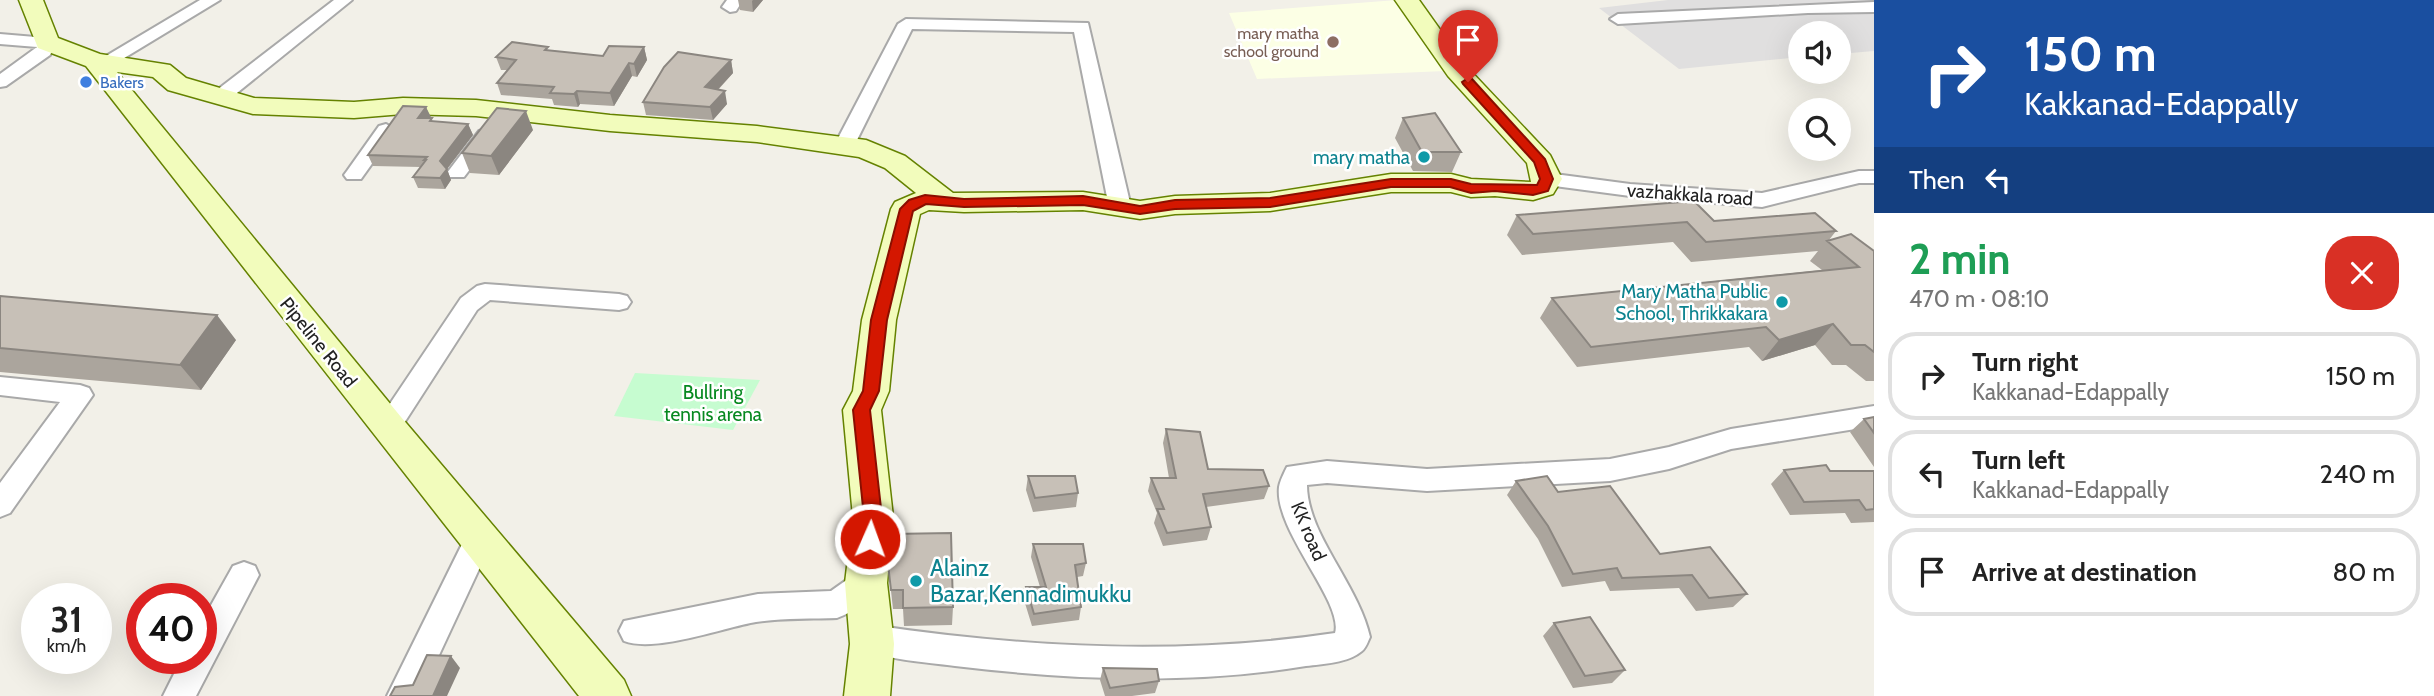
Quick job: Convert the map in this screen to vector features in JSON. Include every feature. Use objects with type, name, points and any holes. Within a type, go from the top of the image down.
[{"type":"street","points":[[0,82],[44,51],[47,43],[31,0]]},
{"type":"street","points":[[100,62],[212,0]]},
{"type":"street","points":[[220,97],[344,0]]},
{"type":"street","points":[[867,696],[872,639],[866,583],[873,517],[862,410],[871,391],[879,320],[906,209],[925,200],[1083,201],[1140,210],[1175,205],[1270,202],[1413,182],[1533,191],[1543,188],[1546,179],[1540,161],[1457,71],[1407,0]]},
{"type":"street","points":[[1618,19],[1808,8],[1874,8]]},
{"type":"street","points":[[844,146],[906,24],[1082,27],[1120,207]]},
{"type":"street","points":[[0,39],[47,43],[100,62],[161,70],[177,84],[253,106],[308,110],[403,106],[504,111],[757,134],[866,149],[895,162],[946,202]]},
{"type":"street","name":"Pipeline Road","points":[[100,62],[388,427],[608,696]]},
{"type":"street","points":[[354,175],[403,106]]},
{"type":"street","points":[[457,173],[504,111]]},
{"type":"street","name":"vazhakkala road","points":[[1546,179],[1630,190],[1762,200],[1859,177],[1874,177]]},
{"type":"street","points":[[388,427],[469,304],[485,292],[619,302]]},
{"type":"street","points":[[0,386],[80,396],[0,505]]},
{"type":"street","name":"KK road","points":[[872,639],[1011,656],[1167,663],[1234,660],[1337,647],[1354,637],[1352,623],[1340,594],[1313,549],[1300,516],[1292,492],[1293,480],[1297,475],[1327,472],[1427,480],[1610,470],[1669,458],[1731,439],[1874,416]]},
{"type":"street","points":[[403,696],[480,537]]},
{"type":"street","points":[[217,625],[244,575]]},
{"type":"street","points":[[635,631],[693,623],[758,608],[837,604],[866,583]]},
{"type":"street","points":[[178,696],[190,674]]},
{"type":"shaded area","name":"mary matha school ground","points":[[1397,0],[1445,71],[1257,79],[1229,13]]},
{"type":"shaded area","points":[[1668,0],[1874,0],[1874,51],[1851,53],[1851,21],[1788,21],[1788,58],[1679,69],[1599,8]]},
{"type":"green space","name":"Bullring tennis arena","points":[[635,373],[760,380],[733,430],[614,416]]},
{"type":"building","points":[[512,42],[548,47],[545,50],[603,56],[609,46],[644,47],[634,64],[629,63],[610,93],[577,91],[574,94],[550,93],[554,87],[497,83],[516,60],[496,57]]},
{"type":"building","points":[[678,52],[731,60],[705,87],[725,91],[710,107],[643,102],[664,67]]},
{"type":"building","points":[[403,106],[426,107],[418,118],[468,124],[440,161],[447,169],[440,178],[413,177],[427,157],[368,155]]},
{"type":"building","points":[[497,108],[526,111],[491,156],[462,153]]},
{"type":"building","points":[[1435,113],[1461,152],[1422,152],[1403,118]]},
{"type":"building","points":[[1694,201],[1714,221],[1815,213],[1836,231],[1706,242],[1687,222],[1533,234],[1517,215]]},
{"type":"building","name":"Mary Matha Public School, Thrikkakara","points":[[1851,234],[1874,251],[1874,352],[1865,345],[1851,345],[1833,324],[1779,340],[1766,327],[1591,347],[1552,298],[1859,267],[1827,241]]},
{"type":"building","points":[[0,296],[217,315],[180,365],[0,348]]},
{"type":"building","points":[[1874,417],[1874,433],[1864,419]]},
{"type":"building","points":[[1166,429],[1200,432],[1208,469],[1263,470],[1269,486],[1203,494],[1211,527],[1167,533],[1157,509],[1164,509],[1151,478],[1176,478]]},
{"type":"building","points":[[1826,465],[1830,471],[1874,471],[1874,509],[1866,510],[1859,500],[1804,502],[1784,470]]},
{"type":"building","points":[[1028,476],[1075,476],[1078,493],[1035,498]]},
{"type":"building","points":[[1547,476],[1558,492],[1610,486],[1660,554],[1710,547],[1747,594],[1709,598],[1692,575],[1622,578],[1617,568],[1573,574],[1548,526],[1516,481]]},
{"type":"building","name":"Alainz Bazar,Kennadimukku","points":[[951,533],[953,607],[903,608],[903,590],[891,590],[888,564],[891,534]]},
{"type":"building","points":[[1033,544],[1083,544],[1086,563],[1075,565],[1081,607],[1034,614],[1026,587],[1046,587]]},
{"type":"building","points":[[1590,617],[1625,670],[1585,676],[1554,623]]},
{"type":"building","points":[[427,655],[451,656],[433,696],[390,696],[395,687],[413,685]]},
{"type":"building","points":[[1103,668],[1157,669],[1159,681],[1110,688]]},
{"type":"place","name":"mary matha school ground","points":[[1333,42]]},
{"type":"place","name":"Bakers","points":[[86,82]]},
{"type":"place","name":"mary matha","points":[[1424,157]]},
{"type":"place","name":"Mary Matha Public School, Thrikkakara","points":[[1782,302]]},
{"type":"place","name":"Alainz Bazar,Kennadimukku","points":[[916,581]]},
{"type":"route","points":[[870,539],[873,517],[862,410],[871,391],[879,320],[906,209],[925,200],[964,203],[1083,201],[1140,210],[1175,205],[1270,202],[1413,182],[1533,191],[1543,188],[1546,179],[1540,161],[1468,82]]}]
